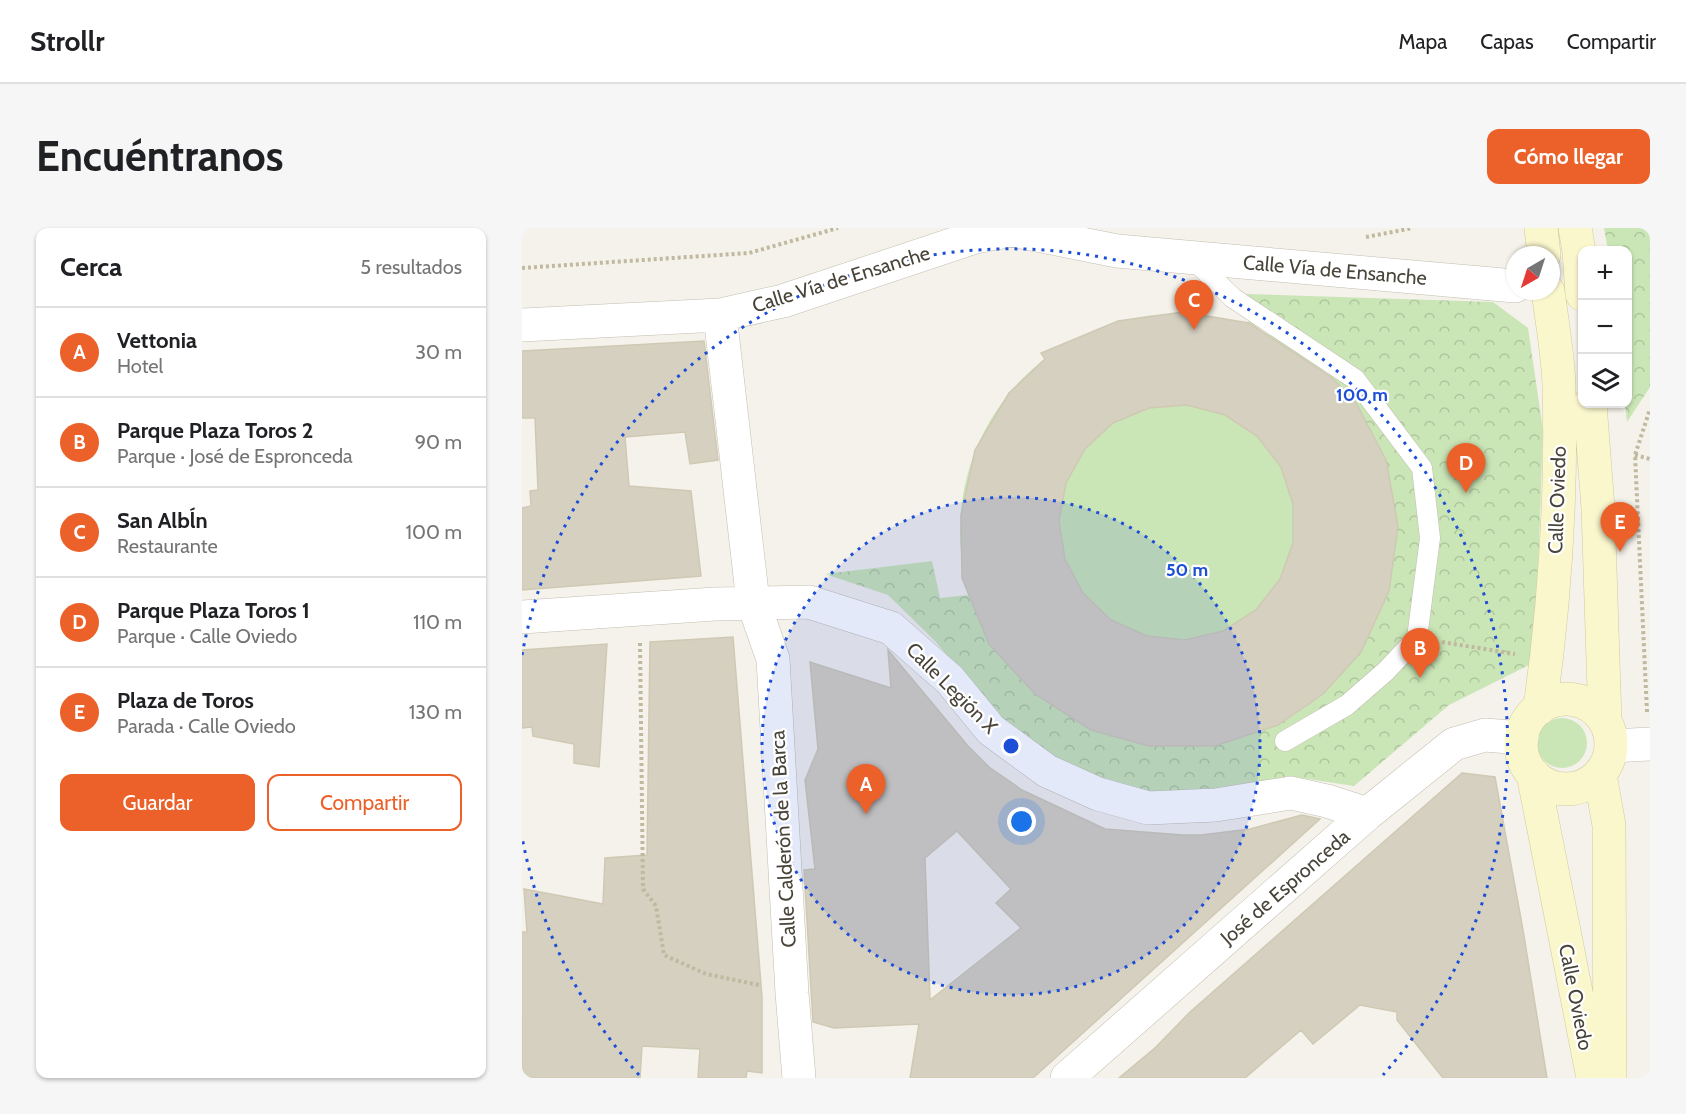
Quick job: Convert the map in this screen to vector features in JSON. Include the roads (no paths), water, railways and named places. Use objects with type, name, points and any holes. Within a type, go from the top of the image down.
[{"type":"main road","points":[[1541,228],[1543,246]]},
{"type":"main road","points":[[1575,228],[1579,246]]},
{"type":"main road","name":"Calle Oviedo","points":[[1540,708],[1547,659],[1558,525],[1559,384],[1549,300]]},
{"type":"main road","name":"Calle Oviedo","points":[[1590,408],[1598,508],[1608,825],[1610,1078]]},
{"type":"main road","points":[[1568,699],[1582,702],[1595,709],[1605,747],[1588,784],[1574,789],[1559,789],[1545,784],[1533,774],[1526,763],[1522,751],[1525,726],[1540,708],[1553,701],[1568,699]]},
{"type":"main road","name":"Calle Oviedo","points":[[1533,774],[1593,1078]]},
{"type":"street","name":"Calle Vía de Ensanche","points":[[522,325],[720,315],[783,301],[975,237],[1012,230],[1117,251],[1506,285]]},
{"type":"street","name":"Calle Calderón de la Barca","points":[[720,315],[753,602],[773,659],[799,1078]]},
{"type":"street","name":"Calle Legión X","points":[[522,618],[753,602],[809,602],[891,628],[950,680],[991,730],[1047,771],[1098,794],[1148,808],[1216,805],[1291,793],[1327,801],[1367,814]]},
{"type":"street","name":"José de Espronceda","points":[[1067,1078],[1367,814],[1454,744],[1485,735],[1522,738]]},
{"type":"street","points":[[1605,747],[1649,744]]},
{"type":"lane","points":[[1190,257],[1233,298],[1355,379],[1422,468],[1430,538],[1417,638],[1386,671],[1347,705],[1285,741]]},
{"type":"place","name":"San Albĺn","points":[[1194,330]]},
{"type":"place","name":"Parque Plaza Toros 1","points":[[1466,493]]},
{"type":"place","name":"Plaza de Toros","points":[[1620,552]]},
{"type":"place","name":"Parque Plaza Toros 2","points":[[1420,678]]},
{"type":"place","name":"Vettonia","points":[[866,814]]}]
